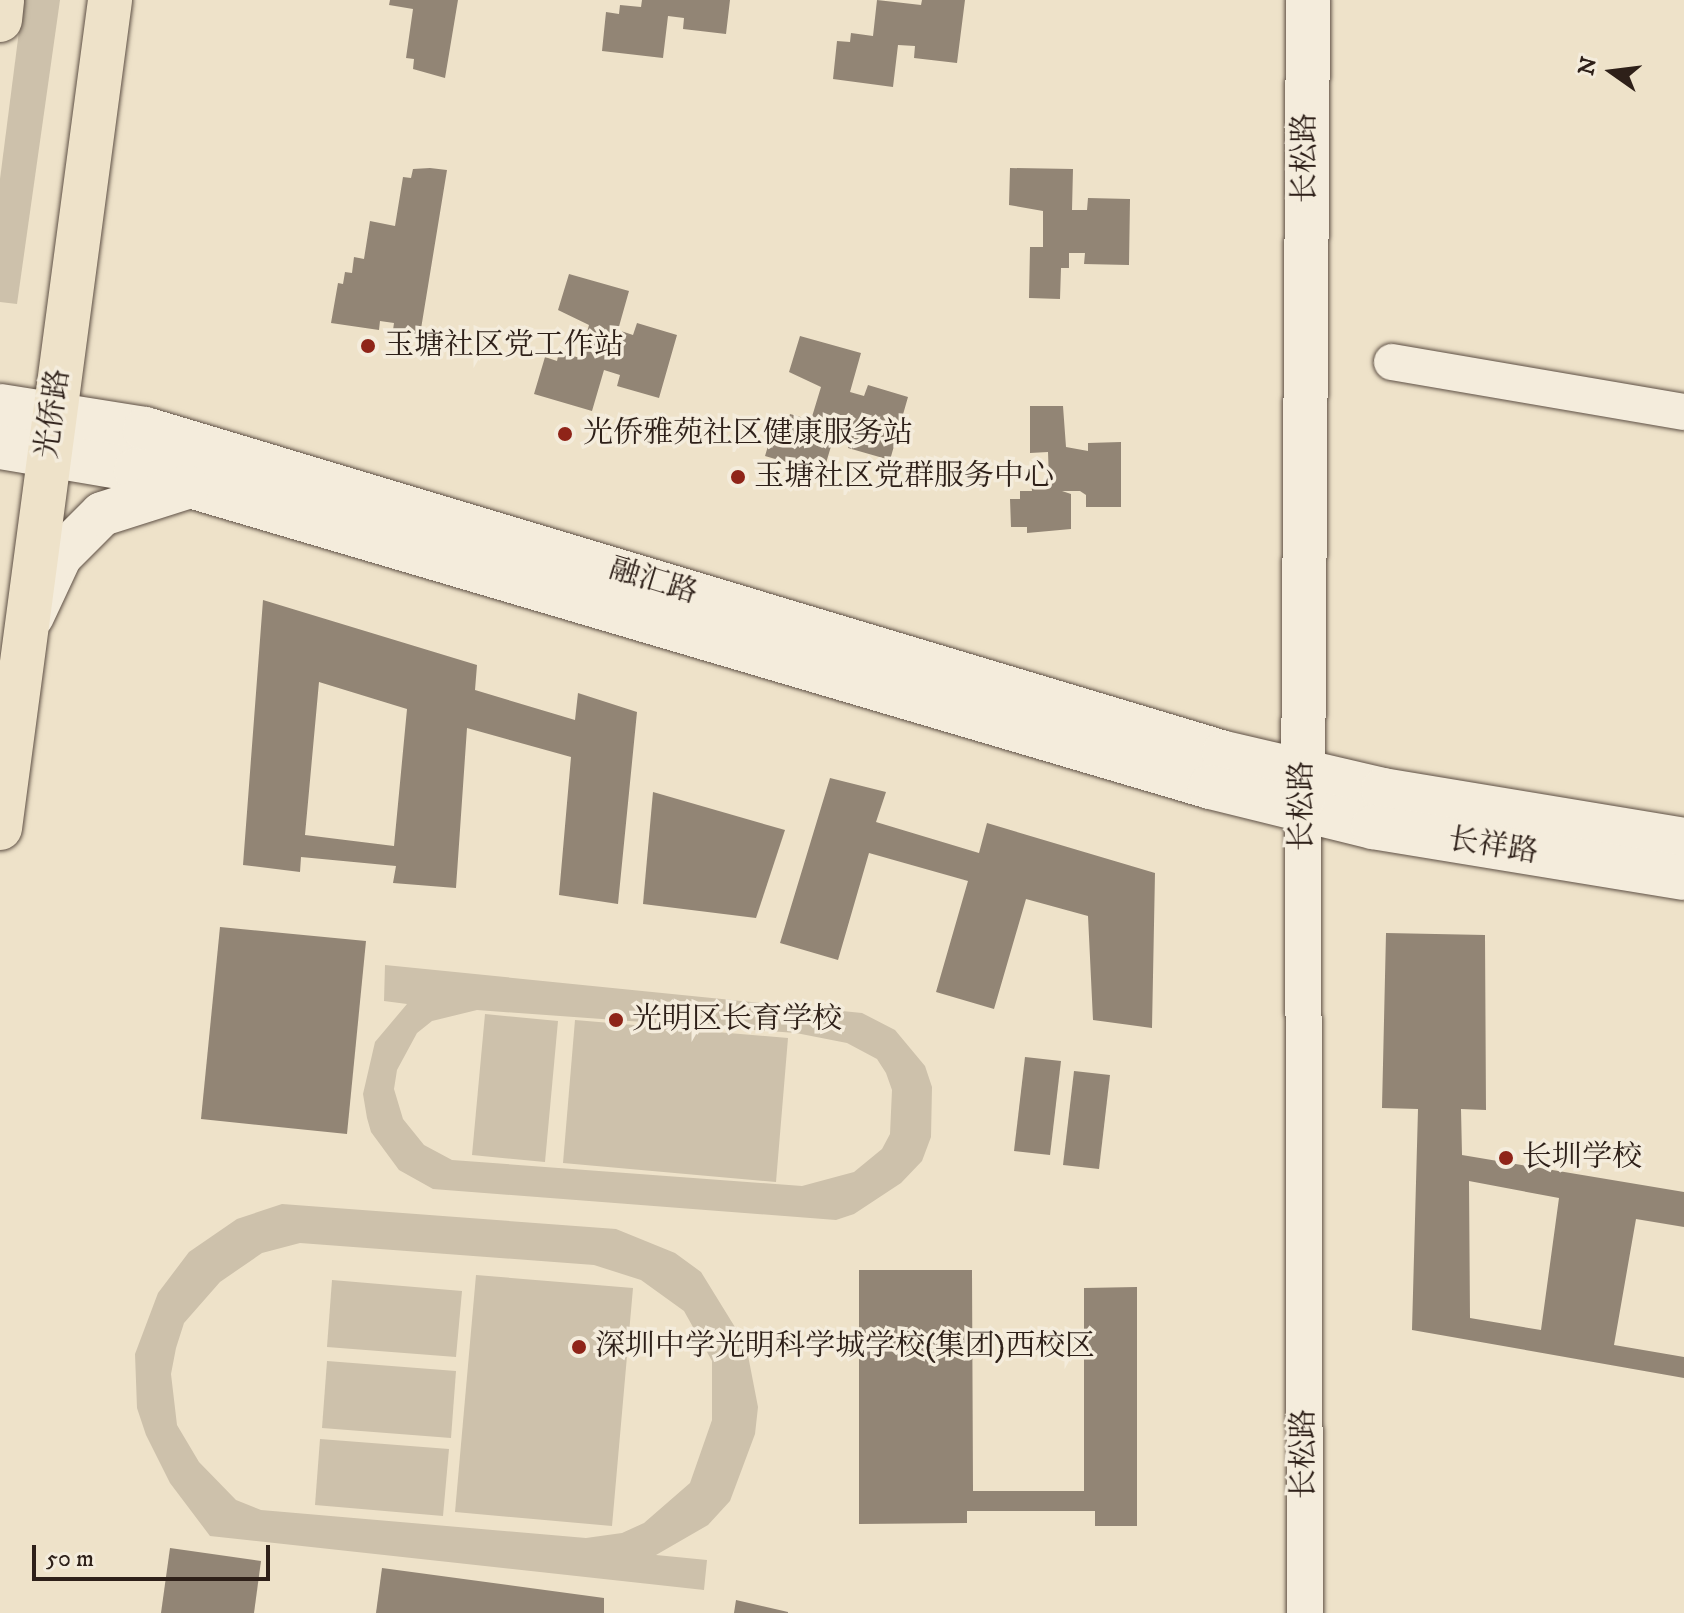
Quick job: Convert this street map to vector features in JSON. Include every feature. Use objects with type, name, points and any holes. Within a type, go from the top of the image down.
[{"type":"main road","points":[[0,20],[2,0]]},
{"type":"main road","name":"光侨路","points":[[0,828],[110,0]]},
{"type":"street","name":"长松路","points":[[1305,1613],[1303,791],[1308,0]]},
{"type":"street","points":[[1392,362],[1684,412]]},
{"type":"street","name":"融汇路","points":[[0,406],[52,435],[136,470],[191,487],[1195,783],[1303,791]]},
{"type":"street","name":"融汇路","points":[[0,447],[52,435],[145,429],[1224,753],[1303,791]]},
{"type":"street","points":[[26,633],[60,556],[84,529],[121,504],[191,487]]},
{"type":"street","points":[[1303,791],[1383,790],[1684,840]]},
{"type":"street","name":"长祥路","points":[[1303,791],[1373,827],[1684,878]]},
{"type":"shaded area","points":[[23,0],[60,0],[17,304],[0,302],[0,179]]},
{"type":"shaded area","points":[[385,965],[862,1013],[895,1030],[925,1066],[932,1087],[931,1137],[922,1161],[901,1183],[854,1214],[836,1220],[433,1189],[399,1170],[371,1132],[367,1118],[363,1094],[375,1042],[407,1004],[384,1001]],"holes":[[[477,1010],[796,1033],[847,1043],[877,1059],[892,1090],[890,1134],[882,1149],[854,1172],[802,1186],[452,1160],[424,1145],[403,1119],[394,1089],[397,1070],[417,1033],[432,1021]]]},
{"type":"shaded area","points":[[485,1014],[558,1021],[545,1162],[472,1155]]},
{"type":"shaded area","points":[[575,1020],[788,1038],[776,1182],[563,1163]]},
{"type":"shaded area","points":[[282,1204],[616,1229],[675,1253],[701,1272],[746,1345],[758,1407],[755,1434],[730,1501],[708,1525],[656,1555],[707,1560],[704,1590],[210,1536],[170,1483],[146,1435],[137,1408],[135,1354],[158,1293],[189,1252],[237,1219]],"holes":[[[300,1243],[594,1265],[641,1280],[684,1311],[712,1361],[712,1420],[690,1483],[644,1523],[622,1533],[586,1538],[261,1510],[236,1500],[199,1462],[177,1425],[171,1374],[184,1323],[220,1282],[262,1253]]]},
{"type":"shaded area","points":[[476,1275],[633,1288],[612,1526],[455,1512]]},
{"type":"shaded area","points":[[332,1280],[462,1291],[456,1357],[327,1347]]},
{"type":"shaded area","points":[[327,1361],[456,1371],[451,1438],[322,1428]]},
{"type":"shaded area","points":[[320,1439],[449,1449],[443,1516],[315,1505]]},
{"type":"building","points":[[390,0],[458,0],[445,78],[413,69],[414,59],[406,58],[413,9],[389,5]]},
{"type":"building","points":[[642,0],[730,0],[726,34],[683,29],[684,18],[668,16],[663,58],[602,51],[606,12],[619,14],[620,5],[641,7]]},
{"type":"building","points":[[877,0],[921,5],[922,0],[965,0],[957,63],[914,58],[915,46],[898,45],[893,87],[833,79],[837,41],[850,42],[851,33],[873,36]]},
{"type":"building","points":[[1010,168],[1073,169],[1072,210],[1087,210],[1088,198],[1130,199],[1129,265],[1084,264],[1085,253],[1069,253],[1069,268],[1061,268],[1060,299],[1029,298],[1030,247],[1043,247],[1043,211],[1009,205]]},
{"type":"building","points":[[413,169],[447,170],[420,335],[393,330],[394,323],[380,321],[379,330],[331,323],[338,283],[343,284],[345,272],[352,273],[354,257],[364,259],[370,221],[395,226],[403,177],[411,178]]},
{"type":"building","points":[[569,274],[629,291],[618,330],[633,335],[637,323],[677,335],[659,398],[617,386],[620,375],[604,370],[592,411],[534,394],[545,357],[557,361],[559,352],[580,358],[589,325],[558,310]]},
{"type":"building","points":[[800,336],[861,353],[850,392],[864,396],[868,385],[908,397],[890,460],[848,448],[852,437],[835,433],[823,473],[765,456],[776,419],[788,423],[790,414],[811,420],[821,387],[789,372]]},
{"type":"building","points":[[1030,406],[1063,406],[1066,447],[1088,451],[1088,443],[1121,442],[1121,507],[1086,507],[1086,495],[1080,491],[1062,491],[1071,494],[1071,529],[1027,533],[1027,527],[1011,527],[1010,499],[1020,499],[1020,491],[1032,491],[1031,481],[1049,481],[1048,452],[1030,453]]},
{"type":"building","points":[[263,600],[477,665],[475,690],[575,720],[578,693],[637,712],[618,904],[559,895],[571,757],[467,728],[456,888],[393,883],[396,866],[301,857],[300,872],[243,865]],"holes":[[[319,682],[407,709],[394,846],[305,835]]]},
{"type":"building","points":[[830,778],[886,792],[876,822],[979,853],[987,823],[1155,873],[1152,1028],[1093,1020],[1088,916],[1026,899],[994,1009],[936,992],[968,881],[869,853],[838,960],[780,943]]},
{"type":"building","points":[[653,792],[785,830],[756,918],[643,904]]},
{"type":"building","points":[[220,927],[366,941],[347,1134],[201,1119]]},
{"type":"building","points":[[1386,933],[1485,935],[1486,1110],[1461,1109],[1462,1155],[1684,1192],[1684,1227],[1636,1219],[1614,1345],[1684,1357],[1684,1378],[1412,1330],[1418,1109],[1382,1108]],"holes":[[[1469,1181],[1559,1198],[1541,1330],[1470,1318]]]},
{"type":"building","points":[[1025,1057],[1061,1061],[1050,1155],[1014,1151]]},
{"type":"building","points":[[1074,1071],[1110,1075],[1099,1169],[1063,1165]]},
{"type":"building","points":[[859,1270],[972,1270],[973,1491],[1084,1491],[1084,1288],[1137,1287],[1137,1526],[1095,1526],[1095,1511],[967,1511],[967,1523],[859,1524]]},
{"type":"building","points":[[170,1548],[261,1561],[254,1613],[161,1613]]},
{"type":"building","points":[[382,1568],[604,1598],[604,1613],[376,1613]]},
{"type":"building","points":[[736,1600],[788,1612],[788,1613],[734,1613]]},
{"type":"place","name":"玉塘社区党工作站","points":[[368,346]]},
{"type":"place","name":"光侨雅苑社区健康服务站","points":[[565,434]]},
{"type":"place","name":"玉塘社区党群服务中心","points":[[738,477]]},
{"type":"place","name":"光明区长育学校","points":[[616,1020]]},
{"type":"place","name":"长圳学校","points":[[1506,1158]]},
{"type":"place","name":"深圳中学光明科学城学校(集团)西校区","points":[[579,1347]]}]
